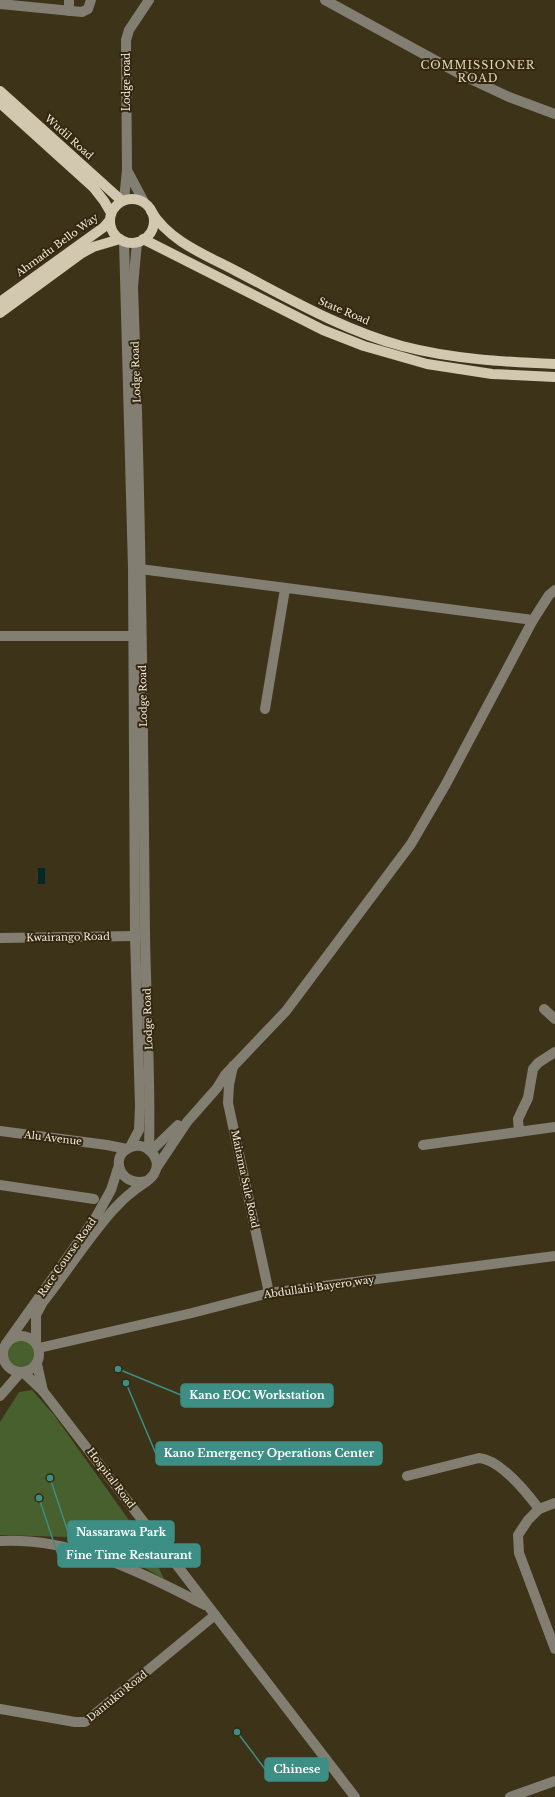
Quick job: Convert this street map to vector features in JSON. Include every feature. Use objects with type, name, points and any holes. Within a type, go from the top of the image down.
[{"type":"main road","name":"Wudil Road","points":[[0,91],[123,201]]},
{"type":"main road","name":"Wudil Road","points":[[0,103],[93,187],[104,201],[110,217]]},
{"type":"main road","points":[[122,240],[111,228],[110,217],[115,206],[130,199],[144,202],[151,211],[153,223],[148,235],[140,240]]},
{"type":"main road","name":"State Road","points":[[151,211],[157,221],[167,231],[192,248],[317,312],[376,337],[402,346],[458,357],[489,361],[555,364]]},
{"type":"main road","name":"Ahmadu Bello Way","points":[[0,302],[104,227],[110,217]]},
{"type":"main road","points":[[0,313],[82,253],[93,247],[122,240],[140,240],[323,330],[364,346],[427,364],[507,375],[555,377]]},
{"type":"street","points":[[69,0],[69,11]]},
{"type":"street","points":[[0,4],[85,12],[91,6],[91,0]]},
{"type":"street","name":"Lodge road","points":[[123,201],[127,170],[126,40],[128,30],[149,0]]},
{"type":"street","points":[[325,0],[462,75],[509,97],[555,114]]},
{"type":"street","points":[[127,170],[144,202]]},
{"type":"street","name":"Lodge Road","points":[[122,240],[133,553],[135,936],[140,1106],[139,1130],[129,1148]]},
{"type":"street","name":"Lodge Road","points":[[140,240],[133,287],[140,569],[145,935],[150,1094],[150,1150]]},
{"type":"street","points":[[140,569],[533,620]]},
{"type":"street","points":[[265,709],[285,589]]},
{"type":"street","points":[[156,1166],[187,1122],[217,1088],[233,1065],[286,1011],[411,844],[446,784],[533,620],[549,595],[555,590]]},
{"type":"street","points":[[0,636],[133,636]]},
{"type":"street","name":"Kwairango Road","points":[[0,938],[135,936]]},
{"type":"street","points":[[544,1009],[555,1019]]},
{"type":"street","points":[[519,1132],[518,1119],[528,1098],[533,1069],[538,1063],[555,1052]]},
{"type":"street","name":"Maitama Sule Road","points":[[233,1065],[229,1085],[228,1103],[269,1293]]},
{"type":"street","points":[[150,1150],[171,1134],[213,1085],[225,1075]]},
{"type":"street","points":[[423,1145],[555,1127]]},
{"type":"street","name":"Alu Avenue","points":[[0,1131],[129,1148]]},
{"type":"street","points":[[107,1145],[120,1161],[121,1173],[125,1178],[132,1182],[139,1183],[146,1181],[155,1172],[156,1158],[150,1150],[140,1146],[129,1148],[120,1161]]},
{"type":"street","name":"Race Course Road","points":[[6,1344],[96,1217],[111,1190],[120,1161]]},
{"type":"street","name":"Race Course Road","points":[[37,1345],[36,1315],[43,1302],[111,1212],[131,1192],[146,1181]]},
{"type":"street","points":[[0,1184],[94,1198]]},
{"type":"street","name":"Abdullahi Bayero way","points":[[37,1345],[192,1313],[269,1293],[555,1256]]},
{"type":"street","points":[[0,1396],[22,1373],[31,1370],[40,1358],[37,1345],[30,1338],[24,1336],[10,1339],[6,1344],[3,1349],[2,1365],[11,1370],[22,1373],[43,1391]]},
{"type":"street","name":"Hospital Road","points":[[37,1364],[43,1391],[355,1797]]},
{"type":"street","points":[[407,1476],[479,1458],[486,1459],[492,1462],[524,1489],[538,1509]]},
{"type":"street","points":[[555,1503],[538,1509],[528,1520],[518,1535],[519,1553],[555,1649]]},
{"type":"street","name":"Hospital Road","points":[[0,1541],[12,1540],[55,1544],[102,1556],[212,1611]]},
{"type":"street","name":"Dantuku Road","points":[[0,1709],[75,1722],[85,1722],[212,1611]]},
{"type":"street","points":[[510,1797],[555,1781]]},
{"type":"green space","points":[[21,1340],[31,1344],[35,1354],[31,1364],[21,1368],[11,1364],[7,1354],[11,1344]]},
{"type":"green space","points":[[32,1390],[54,1415],[151,1551],[164,1579],[120,1554],[66,1537],[0,1535],[0,1422],[19,1392]]},
{"type":"water","points":[[38,868],[45,868],[45,884],[38,884]]},
{"type":"place","name":"Kano EOC Workstation","points":[[118,1369]]},
{"type":"place","name":"Kano Emergency Operations Center","points":[[126,1383]]},
{"type":"place","name":"Nassarawa Park","points":[[50,1478]]},
{"type":"place","name":"Fine Time Restaurant","points":[[39,1498]]},
{"type":"place","name":"Chinese","points":[[237,1732]]},
{"type":"district","name":"COMMISSIONER ROAD","points":[[478,71]]}]
